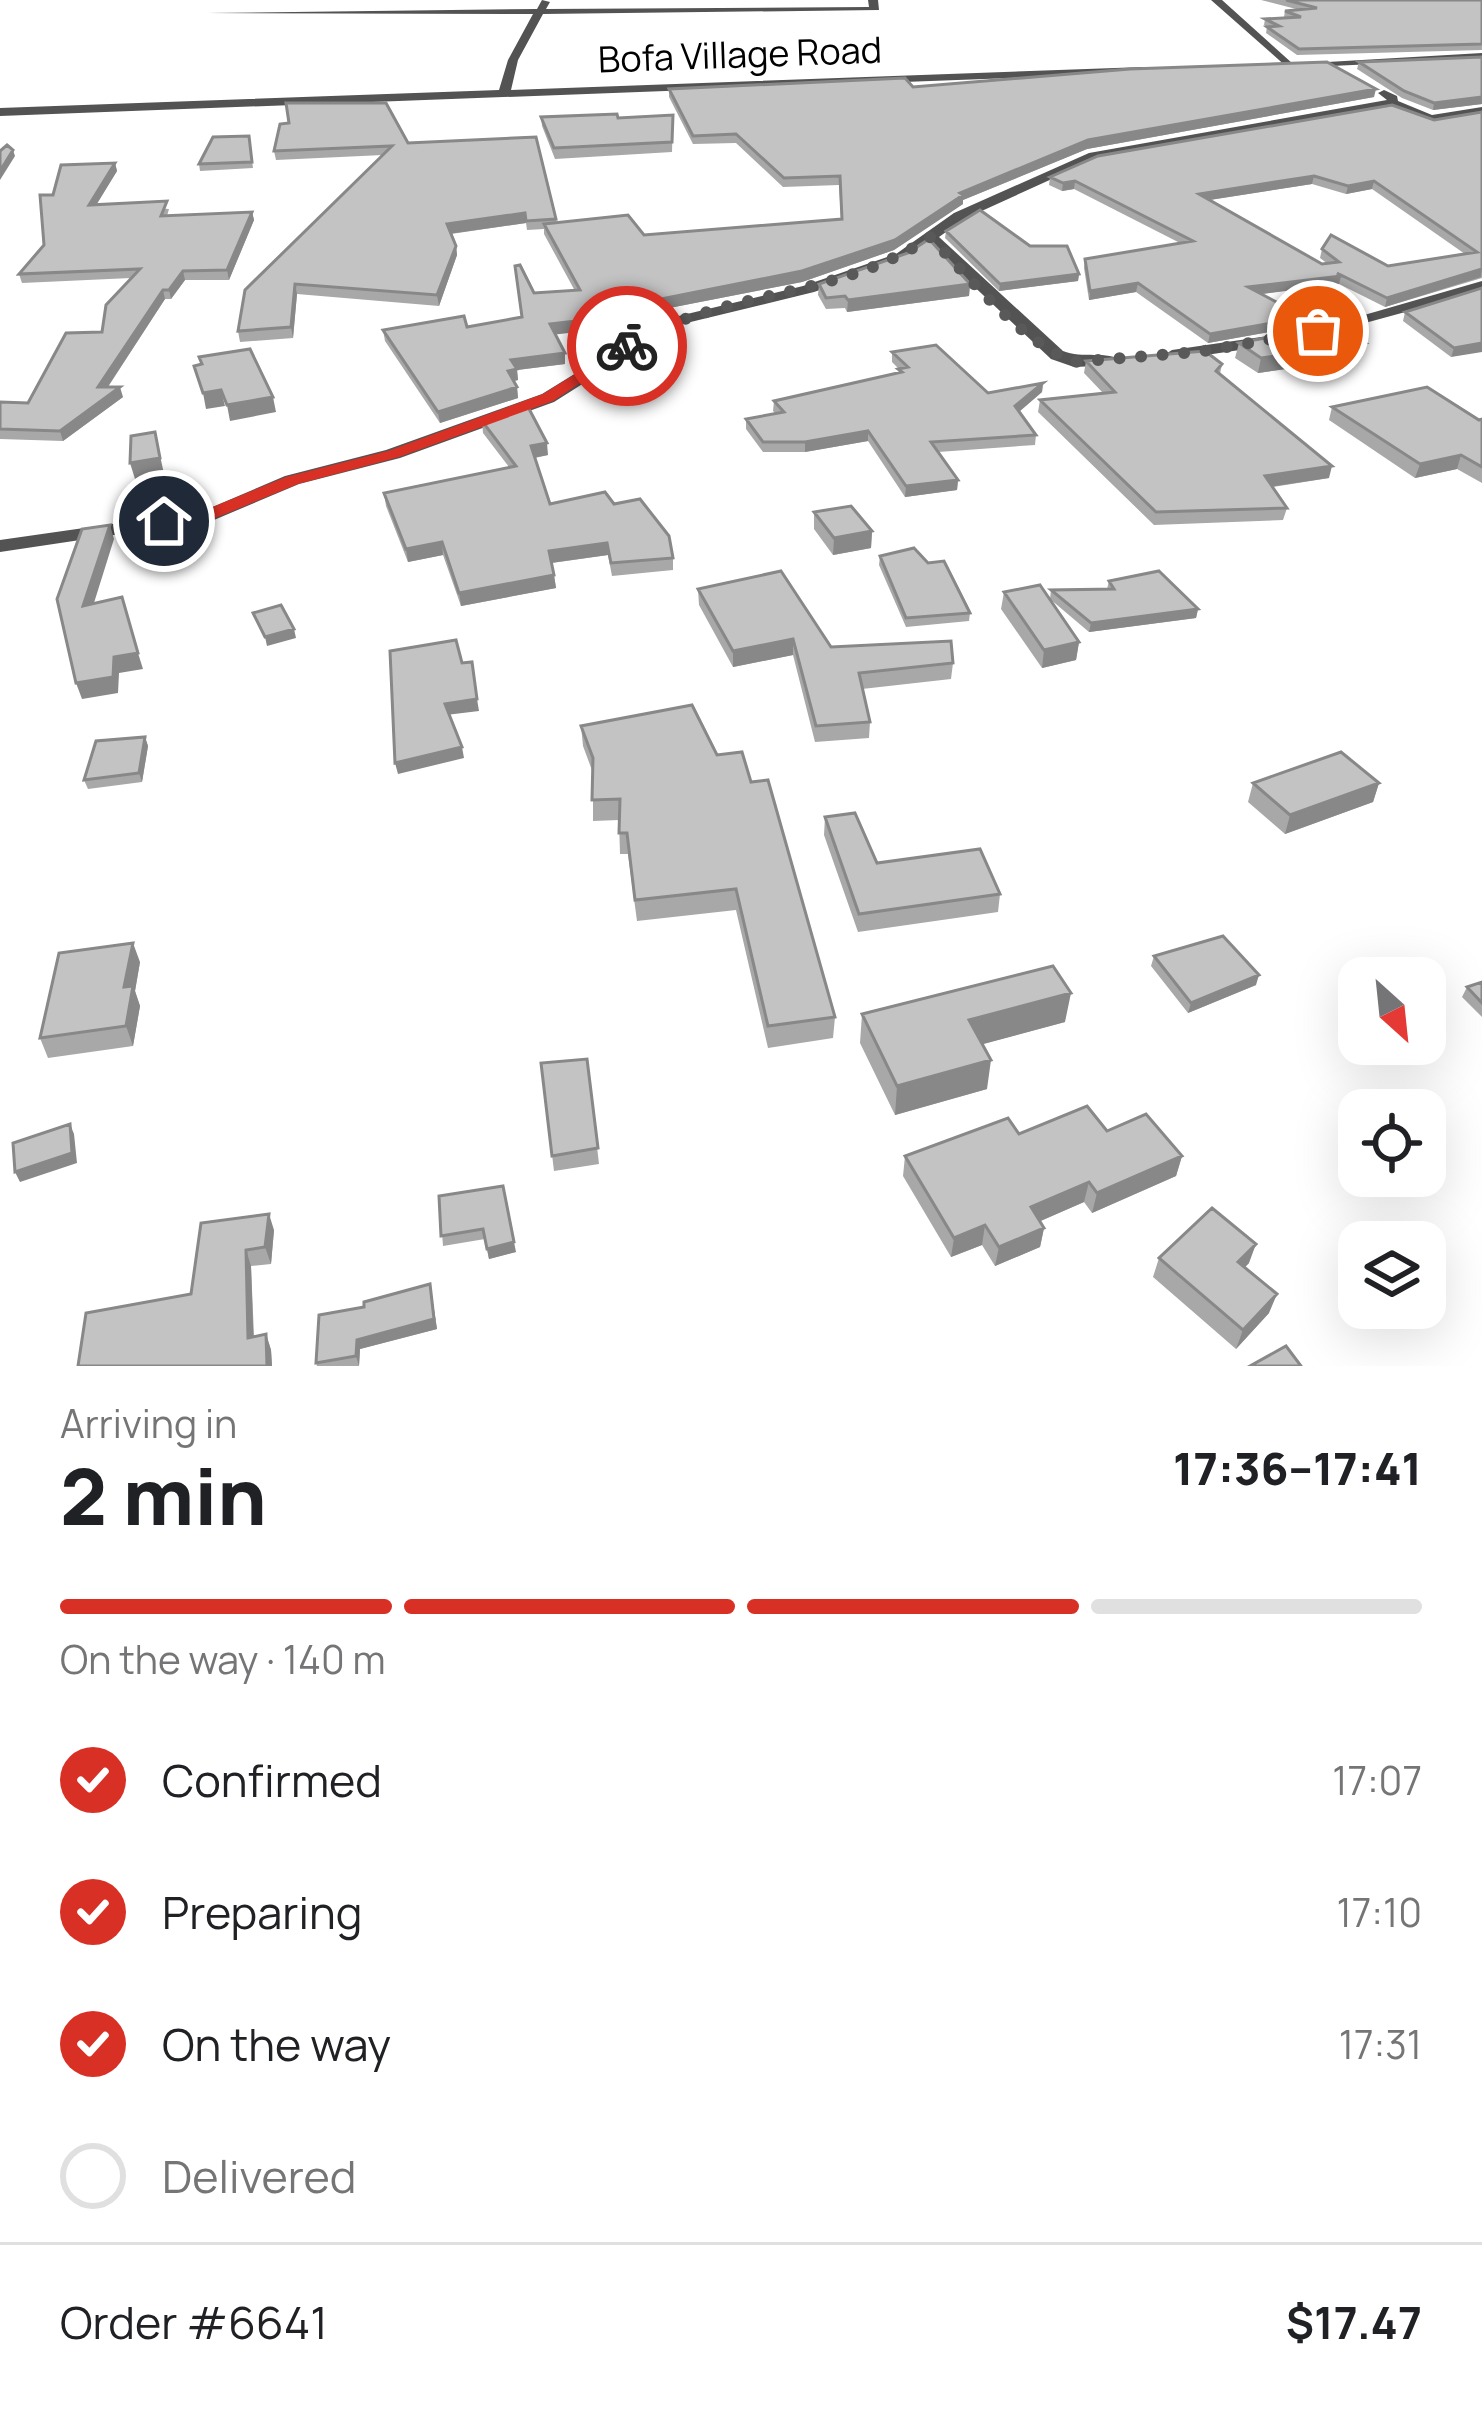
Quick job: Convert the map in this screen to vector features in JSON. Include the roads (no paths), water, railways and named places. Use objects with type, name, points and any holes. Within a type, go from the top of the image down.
[{"type":"street","points":[[504,93],[513,60],[546,0]]},
{"type":"street","points":[[212,13],[874,10],[873,0]]},
{"type":"street","points":[[1216,0],[1288,65]]},
{"type":"street","points":[[1266,65],[1482,59]]},
{"type":"street","points":[[1330,63],[1393,98],[1392,103]]},
{"type":"street","name":"Bofa Village Road","points":[[0,112],[1160,69]]},
{"type":"street","points":[[0,546],[207,516],[292,480],[393,454],[548,398],[668,323],[865,271],[901,257],[991,200],[1093,156],[1392,103],[1431,119],[1482,111]]},
{"type":"street","points":[[930,237],[1057,355],[1074,362],[1140,358]]},
{"type":"street","points":[[1159,356],[1308,334],[1482,286]]}]
